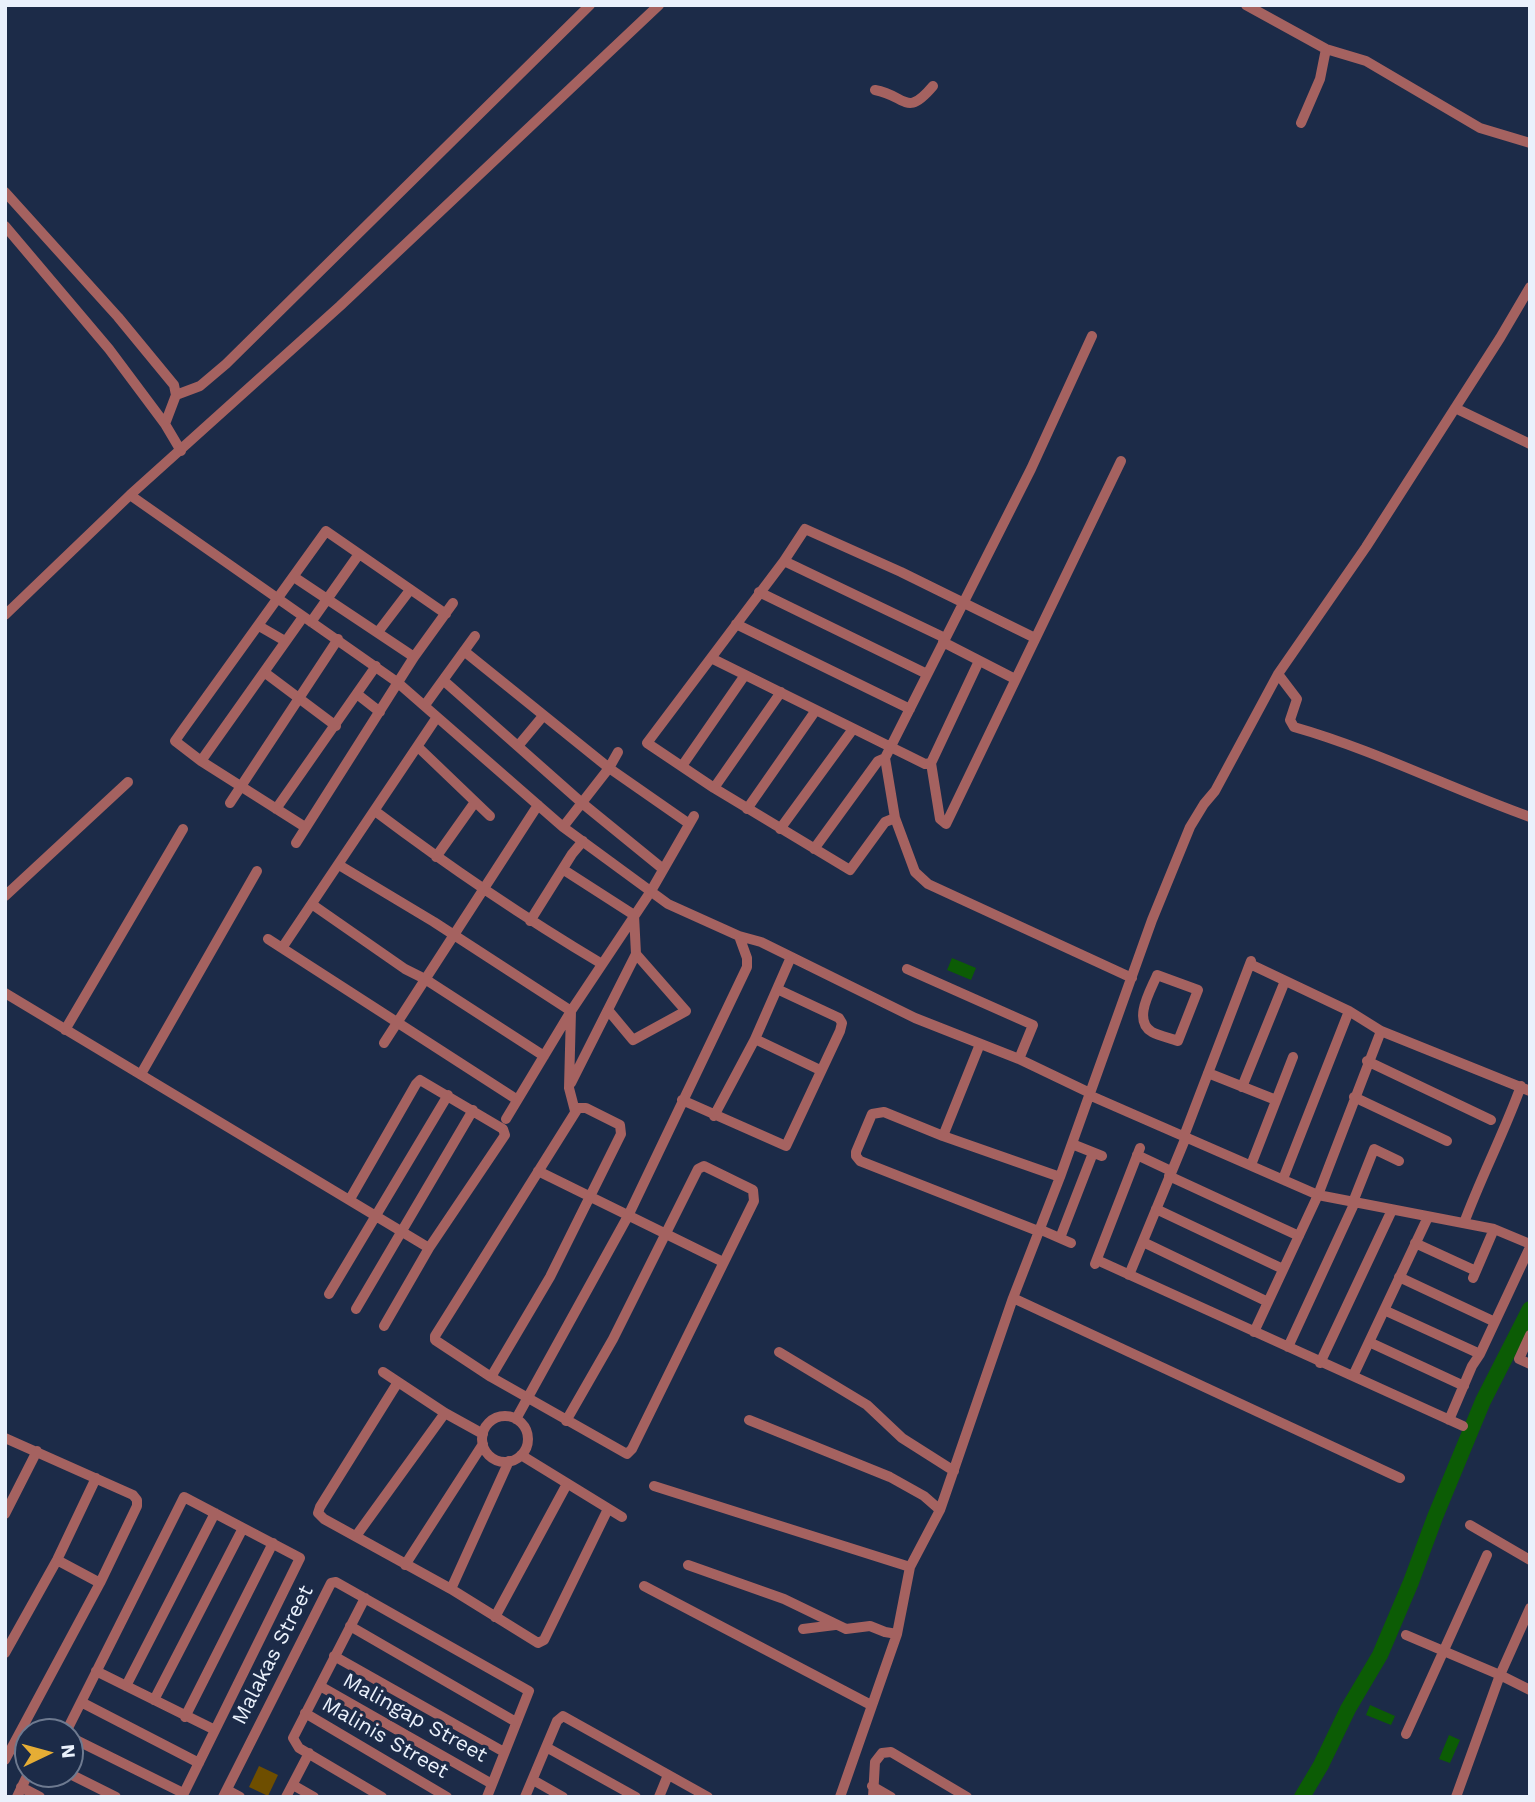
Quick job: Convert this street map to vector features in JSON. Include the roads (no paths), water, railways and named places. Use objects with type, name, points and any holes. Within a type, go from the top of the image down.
[{"type":"street","points":[[176,395],[200,386],[226,364],[590,5]]},
{"type":"street","points":[[5,615],[130,495],[340,306],[659,5]]},
{"type":"street","points":[[1246,5],[1326,49],[1366,61],[1480,128],[1530,143]]},
{"type":"street","points":[[1301,123],[1320,79],[1326,49]]},
{"type":"street","points":[[875,90],[909,104],[920,102],[933,86]]},
{"type":"street","points":[[5,192],[118,317],[174,385],[176,395],[165,424]]},
{"type":"street","points":[[5,226],[87,320],[165,424],[181,451]]},
{"type":"street","points":[[840,1797],[897,1633],[910,1567],[940,1510],[1013,1298],[1060,1177],[1152,920],[1190,828],[1215,791],[1278,674],[1366,547],[1530,287]]},
{"type":"street","points":[[1092,336],[1031,469],[885,758],[895,818],[915,872],[928,884],[1132,978]]},
{"type":"street","points":[[1455,408],[1530,444]]},
{"type":"street","points":[[979,661],[931,764],[940,819],[946,824],[1121,461]]},
{"type":"street","points":[[130,495],[376,666],[425,705],[563,827],[682,912],[739,936],[761,942],[915,1018],[1019,1059],[1089,1094],[1318,1195],[1494,1229],[1530,1245],[1449,1420]]},
{"type":"street","points":[[895,818],[885,822],[850,870],[714,788],[647,743],[784,561],[804,529],[901,572],[1035,638]]},
{"type":"street","points":[[305,827],[201,761],[175,741],[326,531],[446,614]]},
{"type":"street","points":[[201,761],[285,641],[327,600],[359,554]]},
{"type":"street","points":[[784,561],[944,640],[1015,679]]},
{"type":"street","points":[[294,577],[414,657]]},
{"type":"street","points":[[378,632],[410,590]]},
{"type":"street","points":[[759,592],[928,674]]},
{"type":"street","points":[[296,843],[397,682],[453,603]]},
{"type":"street","points":[[736,624],[910,709]]},
{"type":"street","points":[[259,626],[285,641]]},
{"type":"street","points":[[425,705],[475,636]]},
{"type":"street","points":[[230,803],[338,639]]},
{"type":"street","points":[[464,651],[609,768],[691,820],[651,891],[571,1011],[506,1119]]},
{"type":"street","points":[[712,658],[925,764],[931,764]]},
{"type":"street","points":[[276,809],[376,666]]},
{"type":"street","points":[[264,672],[336,726]]},
{"type":"street","points":[[1278,674],[1297,699],[1290,720],[1294,727],[1530,817]]},
{"type":"street","points":[[682,766],[745,675]]},
{"type":"street","points":[[443,680],[582,803],[663,869]]},
{"type":"street","points":[[714,788],[781,692]]},
{"type":"street","points":[[357,694],[380,712]]},
{"type":"street","points":[[747,808],[816,710]]},
{"type":"street","points":[[518,746],[542,716]]},
{"type":"street","points":[[282,948],[438,717]]},
{"type":"street","points":[[780,829],[853,729]]},
{"type":"street","points":[[418,747],[490,816]]},
{"type":"street","points":[[563,827],[609,768],[618,752]]},
{"type":"street","points":[[814,849],[878,761],[885,758]]},
{"type":"street","points":[[5,896],[128,782]]},
{"type":"street","points":[[436,857],[475,802]]},
{"type":"street","points":[[384,1043],[538,804]]},
{"type":"street","points":[[375,811],[484,890],[602,964]]},
{"type":"street","points":[[65,1030],[183,829]]},
{"type":"street","points":[[530,921],[583,841]]},
{"type":"street","points":[[340,865],[571,1011]]},
{"type":"street","points":[[564,870],[634,915]]},
{"type":"street","points":[[141,1074],[257,872]]},
{"type":"street","points":[[313,905],[405,969],[425,979],[544,1056]]},
{"type":"street","points":[[569,1088],[636,954],[634,915]]},
{"type":"street","points":[[516,1419],[628,1216],[747,967],[747,958],[739,936]]},
{"type":"street","points":[[268,939],[516,1100]]},
{"type":"street","points":[[608,1010],[633,1040],[686,1011],[636,954]]},
{"type":"street","points":[[714,1116],[755,1040],[791,957]]},
{"type":"street","points":[[1129,1275],[1185,1137],[1250,963],[1349,1012],[1381,1031],[1525,1088],[1481,1179],[1464,1223]]},
{"type":"street","points":[[906,968],[1033,1026],[1019,1059]]},
{"type":"street","points":[[1157,975],[1198,990],[1178,1041],[1149,1031],[1144,1023],[1143,1012],[1157,975]]},
{"type":"street","points":[[1242,1087],[1285,981]]},
{"type":"street","points":[[682,1100],[786,1146],[842,1023],[839,1017],[777,989]]},
{"type":"street","points":[[5,993],[429,1248]]},
{"type":"street","points":[[571,1011],[569,1088],[575,1111]]},
{"type":"street","points":[[1283,1179],[1349,1012]]},
{"type":"street","points":[[1254,1332],[1318,1195],[1367,1061],[1381,1031]]},
{"type":"street","points":[[755,1040],[820,1070]]},
{"type":"street","points":[[943,1136],[980,1044]]},
{"type":"street","points":[[1251,1165],[1293,1057]]},
{"type":"street","points":[[1367,1061],[1491,1120]]},
{"type":"street","points":[[1208,1073],[1276,1100]]},
{"type":"street","points":[[350,1199],[415,1084],[420,1080],[503,1129],[505,1135],[429,1248],[384,1326]]},
{"type":"street","points":[[328,1294],[448,1095]]},
{"type":"street","points":[[1354,1097],[1447,1141]]},
{"type":"street","points":[[491,1377],[550,1277],[622,1130],[620,1125],[586,1108],[578,1108],[435,1336],[436,1343],[491,1377],[566,1421],[627,1454],[632,1449],[754,1201],[753,1190],[704,1166],[698,1169],[613,1339],[566,1421]]},
{"type":"street","points":[[356,1309],[473,1110]]},
{"type":"street","points":[[1060,1177],[884,1112],[872,1114],[856,1156],[860,1161],[1071,1243]]},
{"type":"street","points":[[1060,1238],[1098,1155],[1072,1144]]},
{"type":"street","points":[[1288,1347],[1354,1202],[1374,1149],[1399,1161]]},
{"type":"street","points":[[1298,1236],[1170,1173],[1138,1151],[1096,1262],[1462,1426]]},
{"type":"street","points":[[538,1171],[723,1262]]},
{"type":"street","points":[[1156,1209],[1283,1269]]},
{"type":"street","points":[[1320,1362],[1392,1210]]},
{"type":"street","points":[[1353,1376],[1428,1217]]},
{"type":"street","points":[[1415,1244],[1474,1275],[1494,1229]]},
{"type":"street","points":[[1143,1242],[1268,1302]]},
{"type":"street","points":[[1399,1278],[1495,1322]]},
{"type":"street","points":[[1013,1298],[1400,1478]]},
{"type":"street","points":[[1384,1310],[1480,1354]]},
{"type":"street","points":[[1530,1335],[1519,1359],[1530,1364]]},
{"type":"street","points":[[1369,1342],[1464,1386]]},
{"type":"street","points":[[779,1352],[867,1405],[902,1438],[954,1471]]},
{"type":"street","points":[[383,1372],[483,1439],[490,1455],[496,1459],[509,1461],[521,1455],[528,1443],[528,1436],[526,1429],[509,1416],[490,1422],[483,1439],[405,1565]]},
{"type":"street","points":[[398,1382],[318,1513],[324,1519],[451,1589],[538,1643],[544,1640],[608,1509]]},
{"type":"street","points":[[356,1536],[445,1413]]},
{"type":"street","points":[[749,1420],[890,1477],[924,1496],[940,1510]]},
{"type":"street","points":[[5,1438],[133,1495],[137,1500],[137,1506],[100,1583],[27,1718]]},
{"type":"street","points":[[5,1514],[37,1451]]},
{"type":"street","points":[[521,1455],[622,1517]]},
{"type":"street","points":[[451,1589],[509,1461]]},
{"type":"street","points":[[5,1653],[57,1560],[96,1478]]},
{"type":"street","points":[[495,1617],[567,1483]]},
{"type":"street","points":[[654,1486],[910,1567]]},
{"type":"street","points":[[73,1718],[184,1497],[300,1558],[183,1795],[84,1744]]},
{"type":"street","points":[[125,1686],[215,1513]]},
{"type":"street","points":[[1470,1525],[1530,1560]]},
{"type":"street","points":[[154,1700],[243,1528]]},
{"type":"street","points":[[185,1717],[273,1544]]},
{"type":"street","points":[[1406,1734],[1487,1555]]},
{"type":"street","points":[[57,1560],[100,1583]]},
{"type":"street","points":[[688,1564],[784,1599],[846,1629],[870,1626],[897,1633]]},
{"type":"street","name":"Malakas Street","points":[[225,1793],[331,1583],[341,1583],[529,1691],[516,1723]]},
{"type":"street","points":[[644,1586],[871,1705]]},
{"type":"street","points":[[365,1598],[293,1738],[299,1748],[382,1797]]},
{"type":"street","points":[[1456,1797],[1500,1675],[1530,1608]]},
{"type":"street","points":[[803,1629],[835,1625]]},
{"type":"street","points":[[350,1626],[516,1723],[487,1797]]},
{"type":"street","points":[[1406,1635],[1530,1690]]},
{"type":"street","points":[[334,1656],[504,1752]]},
{"type":"street","points":[[96,1671],[215,1730]]},
{"type":"street","name":"Malingap Street","points":[[320,1686],[492,1784]]},
{"type":"street","points":[[81,1702],[199,1763]]},
{"type":"street","name":"Malinis Street","points":[[305,1713],[447,1797]]},
{"type":"street","points":[[525,1797],[557,1721],[566,1716],[704,1796]]},
{"type":"street","points":[[5,1760],[14,1743]]},
{"type":"street","points":[[546,1746],[636,1797]]},
{"type":"street","points":[[891,1797],[873,1791],[875,1762],[881,1753],[891,1752],[963,1796]]},
{"type":"street","points":[[286,1797],[309,1753]]},
{"type":"street","points":[[659,1797],[668,1775]]},
{"type":"street","points":[[533,1780],[564,1797]]},
{"type":"street","points":[[84,1781],[116,1797]]},
{"type":"street","points":[[293,1785],[314,1797]]},
{"type":"street","points":[[19,1792],[40,1797]]},
{"type":"street","points":[[225,1793],[240,1797]]},
{"type":"waterway","points":[[1302,1797],[1380,1655],[1483,1401],[1530,1309]]}]
